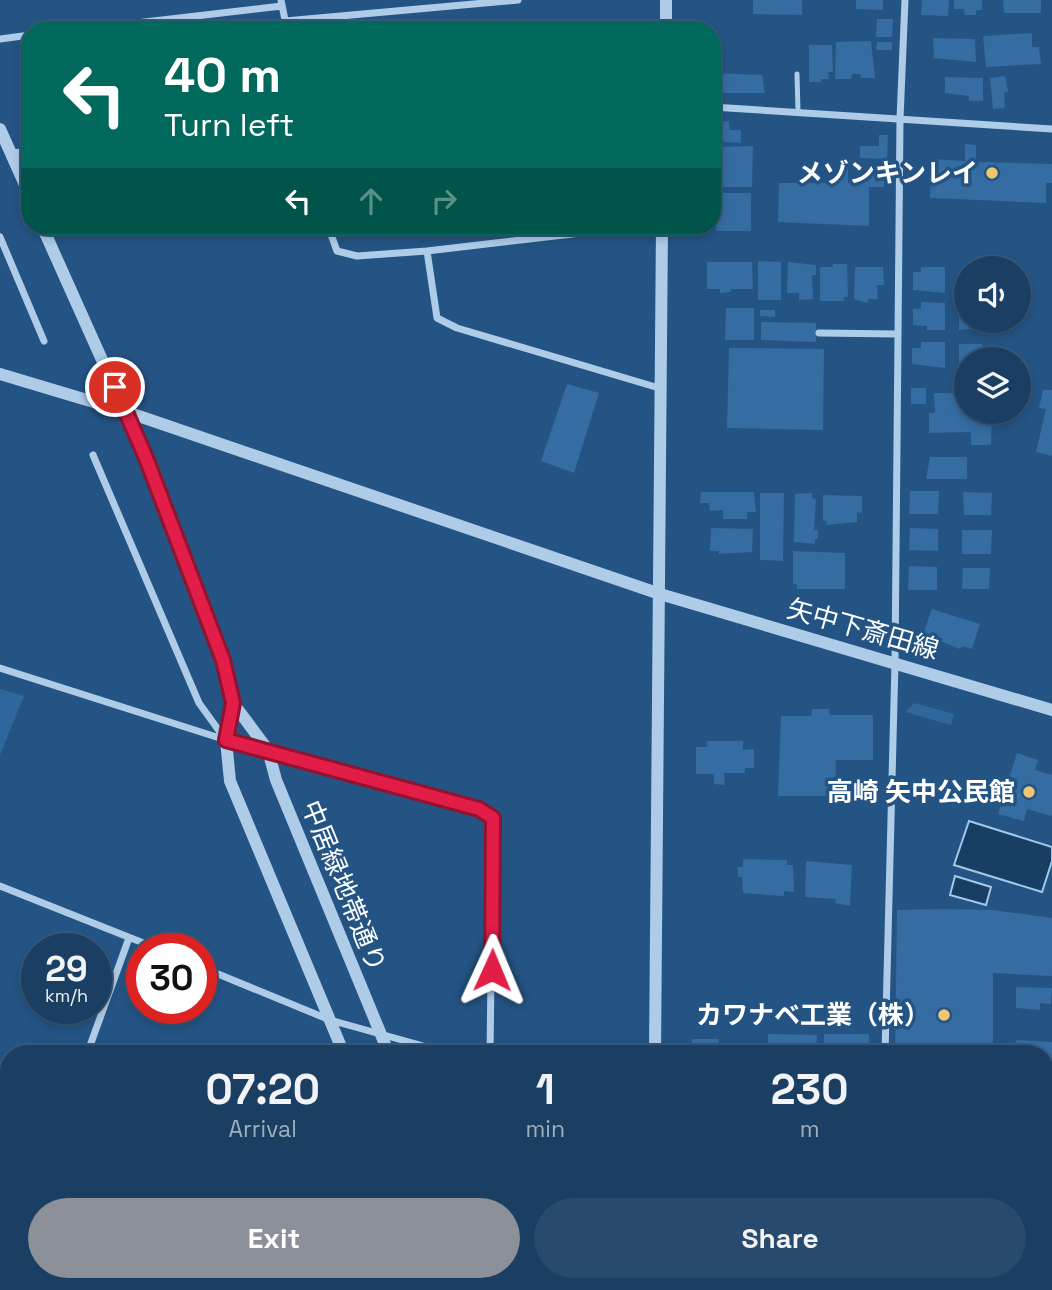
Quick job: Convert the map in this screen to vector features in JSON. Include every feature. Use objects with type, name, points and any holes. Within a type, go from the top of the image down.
[{"type":"street","points":[[144,21],[281,3],[285,21],[518,0]]},
{"type":"street","points":[[666,0],[666,21]]},
{"type":"street","points":[[885,1045],[895,662],[900,120],[905,0]]},
{"type":"street","points":[[0,38],[21,36]]},
{"type":"street","points":[[721,108],[1052,129]]},
{"type":"street","points":[[0,129],[21,173]]},
{"type":"street","points":[[13,153],[21,152]]},
{"type":"street","name":"中居緑地帯通り","points":[[46,235],[127,412],[223,660],[233,703],[268,750],[276,780],[385,1045]]},
{"type":"street","points":[[331,235],[337,251],[357,256],[564,235]]},
{"type":"street","points":[[655,1045],[662,235]]},
{"type":"street","points":[[0,237],[44,341]]},
{"type":"street","points":[[426,251],[437,318],[457,328],[659,388]]},
{"type":"street","points":[[819,333],[898,334]]},
{"type":"street","name":"矢中下斎田線","points":[[0,374],[127,412],[660,594],[1052,710]]},
{"type":"street","points":[[93,455],[199,704],[226,740]]},
{"type":"street","points":[[0,668],[226,740],[479,809],[493,818],[490,1045]]},
{"type":"street","name":"中居緑地帯通り","points":[[233,703],[226,740],[230,781],[247,828],[340,1045]]},
{"type":"street","points":[[0,886],[126,937]]},
{"type":"street","points":[[90,1045],[126,946]]},
{"type":"street","points":[[217,974],[330,1020],[415,1045]]},
{"type":"lane","points":[[797,74],[798,112]]},
{"type":"shaded area","points":[[0,689],[24,696],[0,755]]},
{"type":"shaded area","points":[[914,703],[954,714],[951,725],[905,712]]},
{"type":"shaded area","points":[[969,821],[1052,847],[1052,861],[1042,892],[954,865]]},
{"type":"shaded area","points":[[955,876],[991,887],[986,905],[950,895]]},
{"type":"building","points":[[753,0],[802,0],[802,15],[753,14]]},
{"type":"building","points":[[856,0],[883,0],[883,10],[856,9]]},
{"type":"building","points":[[922,0],[949,0],[948,16],[921,15]]},
{"type":"building","points":[[954,0],[982,0],[982,10],[976,10],[976,15],[965,15],[964,9],[954,9]]},
{"type":"building","points":[[1003,0],[1041,0],[1041,13],[1004,13]]},
{"type":"building","points":[[877,19],[893,19],[892,37],[876,37]]},
{"type":"building","points":[[1032,33],[1032,47],[1039,47],[1041,64],[986,67],[983,36]]},
{"type":"building","points":[[933,38],[975,39],[976,62],[934,58]]},
{"type":"building","points":[[871,41],[875,78],[861,78],[860,74],[852,74],[851,79],[835,79],[836,42]]},
{"type":"building","points":[[877,42],[892,42],[892,50],[876,50]]},
{"type":"building","points":[[809,45],[832,45],[833,72],[828,72],[829,79],[809,82]]},
{"type":"building","points":[[721,73],[762,75],[765,93],[723,93]]},
{"type":"building","points":[[1005,76],[1008,92],[1004,92],[1005,108],[993,109],[990,78]]},
{"type":"building","points":[[945,77],[983,78],[983,101],[969,101],[969,96],[945,93]]},
{"type":"building","points":[[721,121],[729,121],[730,130],[741,130],[741,143],[721,142]]},
{"type":"building","points":[[879,135],[888,135],[887,159],[860,158],[860,146],[879,146]]},
{"type":"building","name":"メゾンキンレイ","points":[[965,144],[976,145],[976,162],[1052,164],[1052,183],[1046,183],[1046,203],[930,198],[932,159],[965,161]]},
{"type":"building","points":[[753,146],[752,187],[721,187],[721,147]]},
{"type":"building","points":[[839,166],[848,166],[848,183],[858,183],[858,171],[867,172],[867,167],[884,168],[884,187],[869,187],[869,226],[778,222],[779,183],[839,183]]},
{"type":"building","points":[[721,193],[751,193],[751,231],[721,231]]},
{"type":"building","points":[[758,261],[781,262],[781,300],[758,300]]},
{"type":"building","points":[[707,262],[752,262],[753,289],[731,289],[731,292],[720,293],[720,289],[707,289]]},
{"type":"building","points":[[788,262],[816,265],[816,275],[812,275],[813,299],[799,300],[799,293],[787,293]]},
{"type":"building","points":[[833,264],[847,264],[848,297],[844,297],[844,301],[820,301],[820,267],[833,267]]},
{"type":"building","points":[[855,267],[883,267],[884,285],[877,285],[878,299],[868,299],[868,303],[854,299]]},
{"type":"building","points":[[921,267],[945,267],[945,293],[913,290],[913,272],[921,272]]},
{"type":"building","points":[[921,302],[945,303],[945,330],[927,330],[927,326],[913,325],[913,309],[921,309]]},
{"type":"building","points":[[726,308],[754,308],[754,340],[725,340]]},
{"type":"building","points":[[760,310],[775,310],[775,317],[760,316]]},
{"type":"building","points":[[761,322],[816,323],[816,342],[761,340]]},
{"type":"building","points":[[921,342],[945,342],[945,368],[912,364],[912,348],[921,348]]},
{"type":"building","points":[[959,344],[982,344],[982,347],[959,347]]},
{"type":"building","points":[[729,348],[824,349],[823,430],[727,428]]},
{"type":"building","points":[[567,384],[599,393],[574,473],[541,461]]},
{"type":"building","points":[[911,388],[926,388],[926,404],[911,404]]},
{"type":"building","points":[[1043,390],[1052,390],[1052,456],[1036,452],[1046,409],[1039,408]]},
{"type":"building","points":[[934,393],[954,393],[954,424],[992,424],[991,445],[971,445],[971,432],[929,433],[929,413],[935,413]]},
{"type":"building","points":[[930,457],[967,457],[967,479],[926,479]]},
{"type":"building","points":[[910,491],[939,491],[938,514],[909,514]]},
{"type":"building","points":[[701,492],[754,492],[756,512],[747,512],[747,519],[723,519],[723,510],[710,511],[709,503],[700,503]]},
{"type":"building","points":[[963,492],[992,493],[991,515],[964,515]]},
{"type":"building","points":[[760,493],[784,493],[783,561],[760,560]]},
{"type":"building","points":[[812,493],[812,498],[816,499],[814,530],[818,530],[818,539],[815,539],[815,544],[794,542],[795,494]]},
{"type":"building","points":[[823,495],[862,496],[862,513],[857,512],[857,522],[826,525],[827,521],[823,521]]},
{"type":"building","points":[[711,528],[753,529],[752,552],[719,554],[719,551],[710,551]]},
{"type":"building","points":[[910,528],[938,529],[938,551],[909,550]]},
{"type":"building","points":[[962,530],[992,530],[991,554],[962,554]]},
{"type":"building","points":[[793,551],[845,553],[845,589],[797,589],[797,584],[793,584]]},
{"type":"building","points":[[909,566],[937,567],[937,590],[908,590]]},
{"type":"building","points":[[963,568],[990,568],[989,589],[962,589]]},
{"type":"building","points":[[932,609],[980,624],[972,649],[962,646],[960,649],[923,634]]},
{"type":"building","points":[[812,709],[829,709],[830,715],[873,715],[873,760],[836,760],[835,796],[778,796],[781,716],[811,716]]},
{"type":"building","points":[[707,741],[743,741],[743,750],[754,749],[754,768],[745,768],[745,773],[724,773],[725,785],[714,784],[714,774],[696,774],[696,747],[707,747]]},
{"type":"building","name":"高崎 矢中公民館","points":[[1017,753],[1038,760],[1035,770],[1052,775],[1052,816],[1027,809],[1024,821],[998,814]]},
{"type":"building","points":[[743,859],[787,860],[787,865],[793,865],[794,892],[784,891],[784,896],[743,893],[738,867],[743,867]]},
{"type":"building","points":[[806,861],[852,865],[850,906],[835,903],[836,899],[805,897]]},
{"type":"building","name":"カワナベ工業（株）","points":[[897,910],[993,910],[1052,918],[1052,976],[993,973],[993,1045],[895,1045]]},
{"type":"building","points":[[1016,987],[1052,988],[1051,1004],[1040,1003],[1040,1010],[1016,1008]]},
{"type":"building","points":[[768,1034],[817,1035],[816,1045],[768,1045]]},
{"type":"building","points":[[824,1034],[869,1034],[869,1045],[824,1045]]},
{"type":"building","points":[[692,1039],[719,1039],[718,1045],[692,1045]]},
{"type":"building","points":[[1016,1040],[1052,1042],[1052,1045],[1016,1045]]},
{"type":"place","name":"メゾンキンレイ","points":[[992,173]]},
{"type":"place","name":"高崎 矢中公民館","points":[[1029,792]]},
{"type":"place","name":"カワナベ工業（株）","points":[[944,1015]]},
{"type":"route","points":[[115,387],[146,458],[223,660],[233,703],[226,740],[479,809],[493,818],[492,970]]}]
